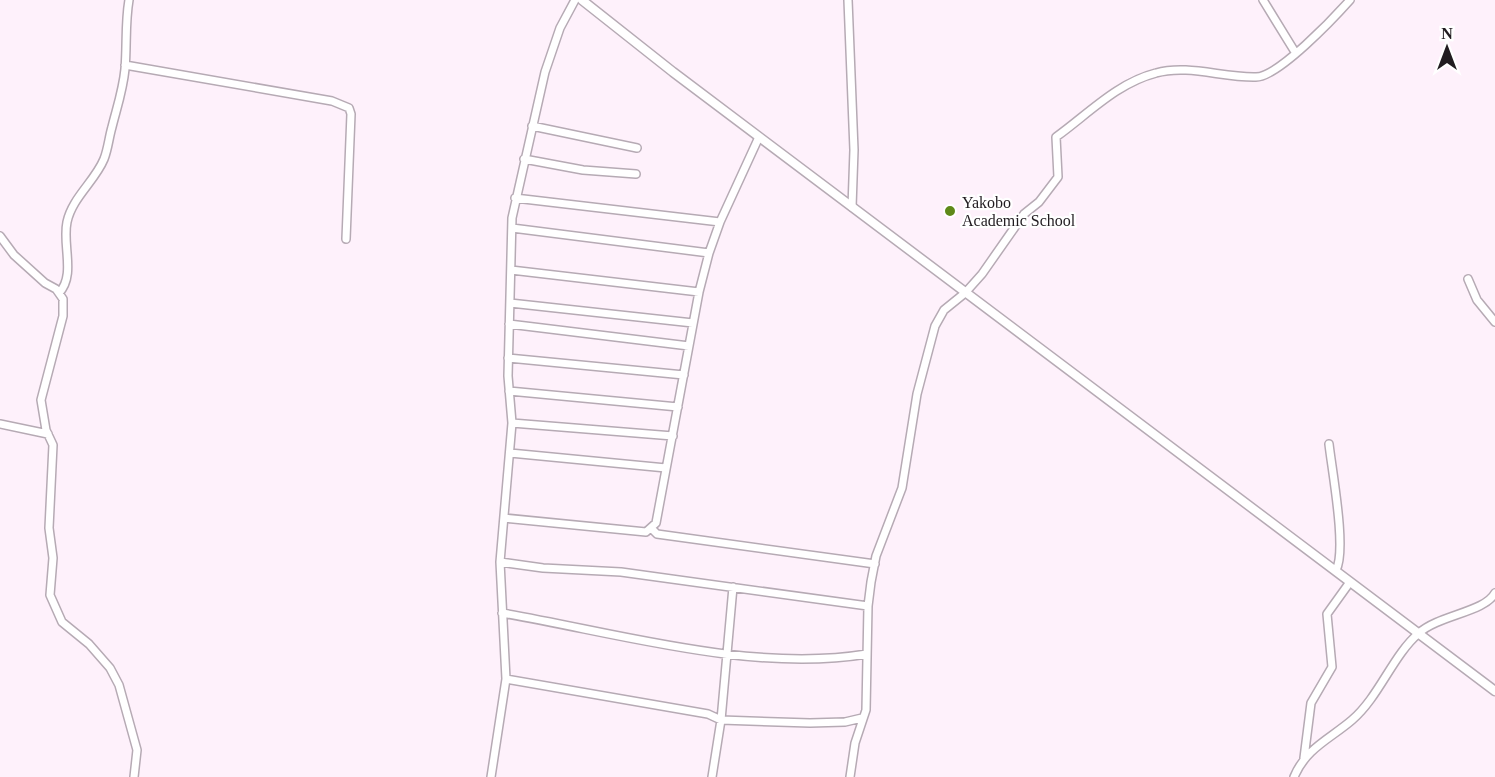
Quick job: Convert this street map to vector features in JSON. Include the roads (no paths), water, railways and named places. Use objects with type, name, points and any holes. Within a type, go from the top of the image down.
[{"type":"street","points":[[58,293],[66,285],[68,273],[65,251],[67,221],[104,159],[122,97],[125,65],[124,35],[129,0]]},
{"type":"street","points":[[491,777],[506,679],[500,562],[512,423],[508,358],[515,198],[556,37],[575,0]]},
{"type":"street","points":[[582,0],[965,293],[1495,691]]},
{"type":"street","points":[[848,0],[854,150],[852,207]]},
{"type":"street","points":[[1263,0],[1295,52]]},
{"type":"street","points":[[850,777],[851,759],[866,710],[868,606],[875,564],[900,495],[917,394],[935,326],[944,310],[965,293],[1024,214],[1039,202],[1058,177],[1056,137],[1117,90],[1162,72],[1262,76],[1281,66],[1350,0]]},
{"type":"street","points":[[125,65],[332,101],[349,108],[351,114],[346,239]]},
{"type":"street","points":[[532,126],[637,148]]},
{"type":"street","points":[[504,518],[646,532],[652,530],[656,523],[699,292],[709,253],[720,222],[759,137]]},
{"type":"street","points":[[524,159],[583,170],[636,174]]},
{"type":"street","points":[[515,198],[720,222]]},
{"type":"street","points":[[512,228],[709,253]]},
{"type":"street","points":[[0,236],[14,255],[63,299],[63,316],[41,400],[48,434],[53,445],[49,528],[52,558],[50,595],[62,622],[89,644],[110,668],[119,685],[137,750],[134,777]]},
{"type":"street","points":[[511,270],[699,292]]},
{"type":"street","points":[[1468,279],[1477,300],[1495,322]]},
{"type":"street","points":[[510,303],[693,323]]},
{"type":"street","points":[[509,324],[689,346]]},
{"type":"street","points":[[508,358],[684,375]]},
{"type":"street","points":[[509,391],[678,407]]},
{"type":"street","points":[[512,423],[673,436]]},
{"type":"street","points":[[0,424],[48,434]]},
{"type":"street","points":[[1329,444],[1341,561],[1336,570]]},
{"type":"street","points":[[510,453],[666,468]]},
{"type":"street","points":[[652,530],[657,534],[875,564]]},
{"type":"street","points":[[500,562],[543,568],[621,572],[868,606]]},
{"type":"street","points":[[1304,758],[1311,703],[1332,666],[1327,614],[1350,582]]},
{"type":"street","points":[[712,777],[721,720],[733,587]]},
{"type":"street","points":[[1294,777],[1304,758],[1325,738],[1353,720],[1388,677],[1418,634],[1446,617],[1487,602],[1495,593]]},
{"type":"street","points":[[502,614],[727,655],[832,660],[867,654]]},
{"type":"street","points":[[506,679],[606,694],[708,714],[721,720],[810,723],[845,722],[862,718]]},
{"type":"place","name":"Yakobo Academic School","points":[[950,211]]}]
